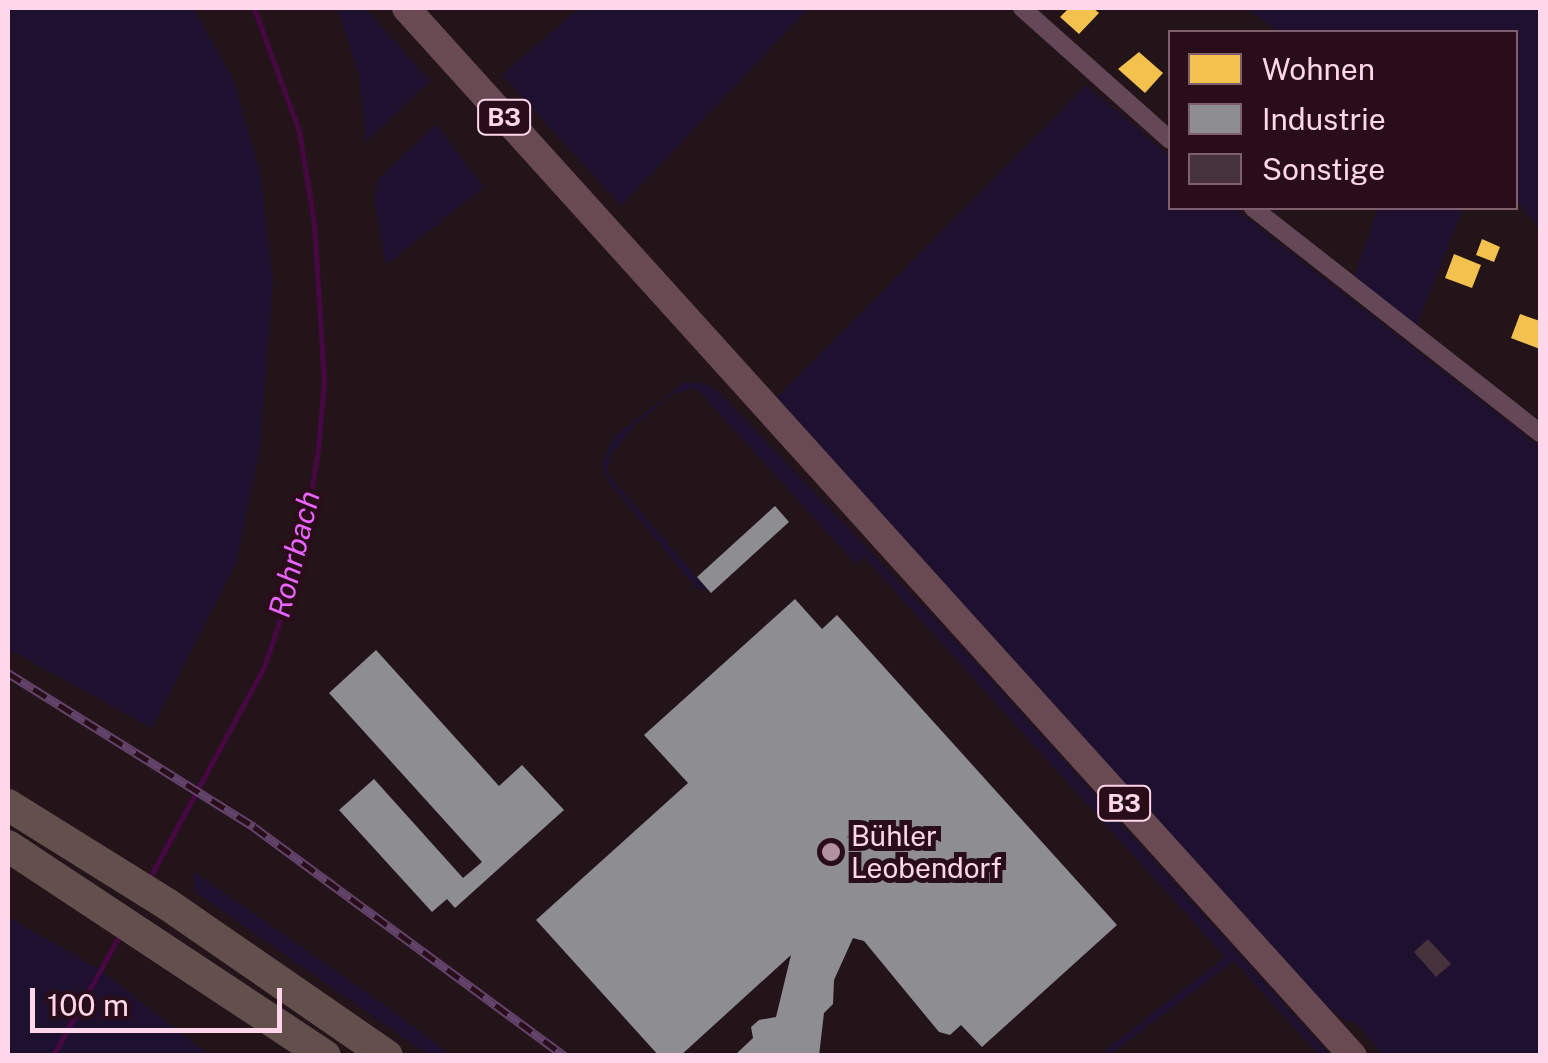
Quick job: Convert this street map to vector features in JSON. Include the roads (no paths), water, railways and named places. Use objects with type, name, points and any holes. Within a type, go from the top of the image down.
[{"type":"highway","points":[[8,805],[167,904],[387,1056]]},
{"type":"highway","points":[[8,846],[148,934],[325,1056]]},
{"type":"main road","name":"B3","points":[[406,8],[1353,1056]]},
{"type":"street","points":[[1022,8],[1168,138]]},
{"type":"street","points":[[1256,210],[1540,432]]},
{"type":"waterway","name":"Rohrbach","points":[[150,877],[264,667],[299,563],[318,449],[324,382],[314,223],[299,131],[254,8]]},
{"type":"waterway","name":"Rohrbach","points":[[53,1056],[119,936]]},
{"type":"railway","points":[[8,673],[254,827],[565,1056]]},
{"type":"place","name":"Bühler Leobendorf","points":[[831,852]]}]
